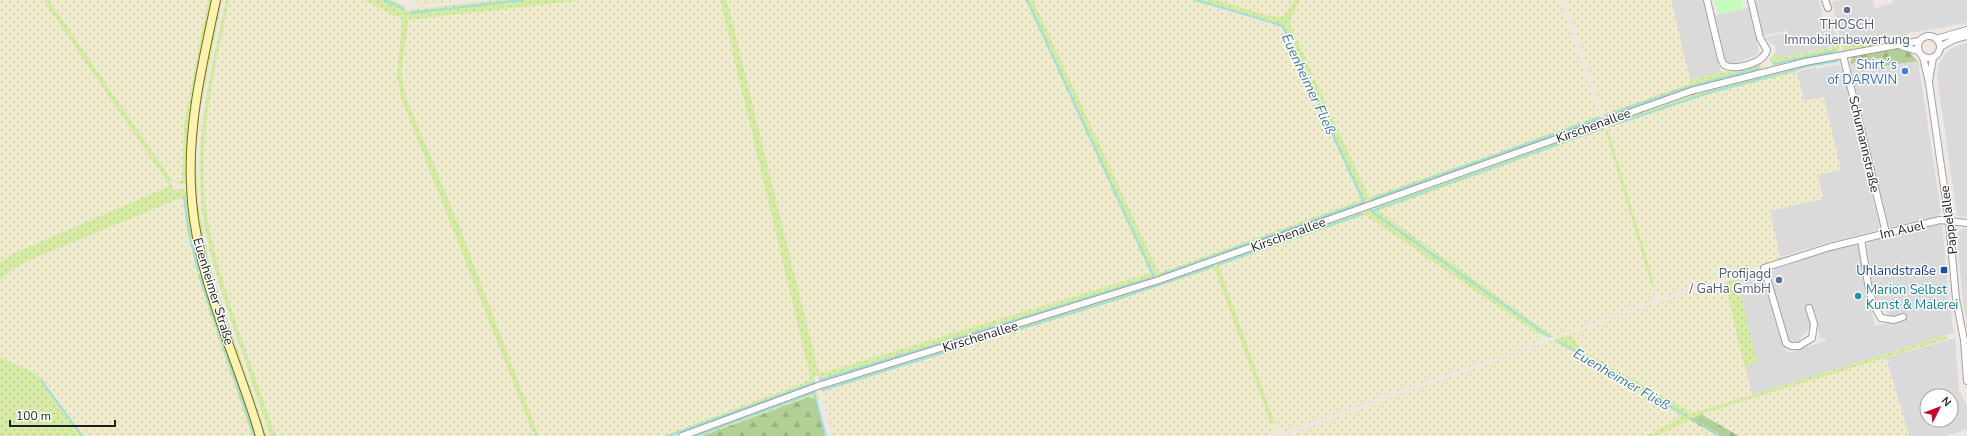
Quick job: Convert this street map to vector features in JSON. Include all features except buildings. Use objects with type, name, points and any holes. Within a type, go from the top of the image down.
[{"type":"main road","name":"Euenheimer Straße","points":[[216,0],[193,117],[190,165],[193,210],[204,268],[260,436]]},
{"type":"street","points":[[1707,0],[1723,64],[1729,67],[1735,67],[1758,61],[1764,56],[1767,50],[1760,38],[1751,0]]},
{"type":"street","points":[[1825,0],[1828,8]]},
{"type":"street","points":[[1967,30],[1936,39],[1926,37],[1920,41],[1918,51],[1923,57],[1933,58],[1938,53],[1940,47],[1955,39],[1967,36]]},
{"type":"street","points":[[1936,39],[1940,47]]},
{"type":"street","name":"Kirschenallee","points":[[682,436],[818,386],[1160,280],[1682,94],[1789,66],[1920,41]]},
{"type":"street","name":"Kirschenallee","points":[[1897,45],[1918,51]]},
{"type":"street","name":"Schumannstraße","points":[[1843,55],[1886,233]]},
{"type":"street","name":"Pappelallee","points":[[1923,57],[1929,83],[1949,221],[1955,289],[1964,340],[1967,381]]},
{"type":"street","name":"Pappelallee","points":[[1929,83],[1933,58]]},
{"type":"street","name":"Im Auel","points":[[1809,308],[1814,324],[1812,338],[1799,346],[1791,346],[1786,342],[1764,268],[1793,258],[1861,239],[1940,220],[1967,223]]},
{"type":"street","name":"Im Auel","points":[[1861,239],[1868,284],[1881,318],[1894,320],[1903,317]]},
{"type":"shaded area","points":[[0,0],[43,0],[170,186],[12,254],[0,263]]},
{"type":"shaded area","points":[[49,0],[208,0],[184,124],[182,181],[174,181],[169,176]]},
{"type":"shaded area","points":[[229,0],[363,0],[402,19],[398,87],[401,98],[534,436],[276,436],[221,277],[212,244],[205,198],[204,151],[206,120]]},
{"type":"shaded area","points":[[418,0],[470,0],[416,6]]},
{"type":"shaded area","points":[[584,0],[720,0],[811,377],[811,380],[809,381],[663,436],[539,436],[459,225],[405,92],[402,63],[408,20]]},
{"type":"shaded area","points":[[727,0],[1026,0],[1150,273],[819,374]]},
{"type":"shaded area","points":[[1033,0],[1189,0],[1280,27],[1293,50],[1361,201],[1159,273]]},
{"type":"shaded area","points":[[1217,0],[1295,0],[1283,17],[1266,15]]},
{"type":"shaded area","points":[[1300,0],[1560,0],[1600,115],[1497,153],[1369,197],[1291,27],[1290,20]]},
{"type":"shaded area","points":[[1565,0],[1671,0],[1691,84],[1603,114]]},
{"type":"shaded area","points":[[1671,0],[1703,0],[1721,72],[1690,80]]},
{"type":"shaded area","points":[[1755,0],[1819,0],[1823,20],[1832,18],[1838,42],[1836,46],[1778,58],[1775,46],[1764,38],[1787,32],[1787,30],[1763,36]]},
{"type":"shaded area","points":[[1840,0],[1873,0],[1875,8],[1893,3],[1893,0],[1967,0],[1967,23],[1845,44],[1841,42],[1832,2]]},
{"type":"shaded area","points":[[1749,7],[1758,45],[1758,55],[1733,64],[1728,63],[1723,57],[1713,16]]},
{"type":"shaded area","points":[[1967,43],[1967,217],[1957,216],[1937,76],[1939,64],[1945,54],[1953,47]]},
{"type":"shaded area","points":[[1881,58],[1883,66],[1918,61],[1941,211],[1937,217],[1891,227],[1888,225],[1850,65],[1851,63]]},
{"type":"shaded area","points":[[1838,65],[1842,68],[1880,227],[1878,230],[1780,257],[1769,211],[1823,198],[1818,175],[1823,97],[1804,101],[1797,72],[1816,67],[1817,69]]},
{"type":"shaded area","points":[[1797,72],[1804,101],[1824,97],[1841,170],[1818,175],[1823,199],[1770,211],[1781,260],[1660,298],[1656,292],[1608,128],[1702,96]]},
{"type":"shaded area","points":[[1605,129],[1654,294],[1655,299],[1651,302],[1554,337],[1378,211]]},
{"type":"shaded area","points":[[183,197],[192,258],[252,436],[84,436],[35,373],[0,357],[0,280],[13,269],[30,260]]},
{"type":"shaded area","points":[[1365,214],[1542,337],[1542,339],[1540,342],[1280,433],[1219,267]]},
{"type":"shaded area","points":[[1942,224],[1950,308],[1954,333],[1752,395],[1744,366],[1756,362],[1737,279],[1759,273],[1762,274],[1787,353],[1826,341],[1825,338],[1821,339],[1811,307],[1812,325],[1797,343],[1789,340],[1768,273],[1770,271],[1832,250],[1853,245],[1859,246],[1875,326],[1905,320],[1904,314],[1893,318],[1876,303],[1866,245],[1869,241]]},
{"type":"shaded area","points":[[1962,229],[1967,229],[1967,320],[1963,305],[1957,234]]},
{"type":"shaded area","points":[[1214,268],[1275,432],[1273,436],[832,436],[822,393],[826,390],[1122,299]]},
{"type":"shaded area","points":[[1725,282],[1752,395],[1693,413],[1585,352],[1571,334],[1656,303]]},
{"type":"shaded area","points":[[1955,338],[1959,388],[1919,388],[1919,428],[1959,428],[1959,390],[1967,407],[1967,429],[1945,436],[1909,436],[1886,358]]},
{"type":"shaded area","points":[[1553,340],[1678,413],[1679,419],[1646,436],[1285,436]]},
{"type":"shaded area","points":[[1886,358],[1909,436],[1739,436],[1702,414]]},
{"type":"shaded area","points":[[1690,420],[1718,436],[1656,436],[1680,424]]},
{"type":"green space","points":[[43,0],[49,0],[169,176],[174,181],[182,181],[184,124],[208,0],[212,0],[193,91],[187,136],[186,183],[180,185],[172,180],[170,182],[173,187],[172,190],[184,189],[187,192],[191,228],[200,268],[198,272],[202,275],[256,436],[252,436],[211,318],[194,258],[187,228],[183,197],[30,260],[13,269],[0,280],[0,263],[12,254],[170,186]]},
{"type":"green space","points":[[220,0],[222,0],[199,116],[196,157],[198,203],[211,271],[267,436],[265,436],[215,288],[198,220],[195,196],[194,149],[198,112],[204,74]]},
{"type":"green space","points":[[226,0],[229,0],[212,86],[204,152],[207,210],[213,246],[223,281],[276,436],[270,436],[221,290],[207,239],[201,204],[200,162],[203,116],[211,69]]},
{"type":"green space","points":[[363,0],[391,0],[404,6],[406,11],[410,12],[410,10],[496,0],[584,0],[409,20],[402,63],[403,84],[407,99],[459,225],[539,436],[534,436],[401,98],[397,77],[402,19]]},
{"type":"green space","points":[[720,0],[727,0],[819,374],[1150,273],[1026,0],[1033,0],[1159,273],[1361,200],[1283,29],[1267,21],[1189,0],[1217,0],[1266,15],[1282,17],[1295,0],[1300,0],[1290,20],[1291,27],[1369,197],[1497,153],[1600,115],[1601,118],[1161,278],[820,383],[818,375],[815,376],[814,385],[674,436],[663,436],[811,380]]},
{"type":"green space","points":[[1715,0],[1741,0],[1743,9],[1719,14]]},
{"type":"green space","points":[[1907,34],[1908,41],[1884,46],[1882,38]]},
{"type":"green space","points":[[1879,38],[1879,46],[1845,52],[1843,51],[1841,42],[1845,44]]},
{"type":"green space","points":[[1838,42],[1840,53],[1774,67],[1769,60],[1776,52],[1778,58],[1836,46]]},
{"type":"green space","points":[[1900,47],[1910,49],[1911,54],[1918,61],[1883,66],[1881,58],[1852,63],[1850,65],[1852,56]]},
{"type":"green space","points":[[1761,62],[1761,69],[1757,71],[1607,118],[1603,114],[1690,84],[1690,80]]},
{"type":"green space","points":[[1796,66],[1797,72],[1702,96],[1608,128],[1608,123],[1696,92]]},
{"type":"green space","points":[[1603,124],[1605,129],[1379,211],[1554,337],[1549,338],[1540,333],[1538,334],[1365,215],[1219,266],[1278,431],[1274,423],[1271,424],[1214,268],[1122,299],[844,384],[826,390],[822,393],[821,389],[823,387],[1139,290]]},
{"type":"green space","points":[[1608,129],[1655,286],[1652,287],[1605,130]]},
{"type":"green space","points":[[1737,279],[1757,362],[1744,366],[1725,282]]},
{"type":"green space","points":[[1571,334],[1585,352],[1693,413],[1946,335],[1947,339],[1702,414],[1656,436],[1646,436],[1679,419],[1678,413],[1553,340]]},
{"type":"green space","points":[[0,357],[35,373],[84,436],[0,436]]},
{"type":"green space","points":[[814,391],[817,393],[820,401],[809,397],[702,436],[688,436]]},
{"type":"green space","points":[[809,397],[817,400],[825,436],[702,436]]},
{"type":"green space","points":[[1702,414],[1739,436],[1718,436],[1690,420]]},
{"type":"waterway","name":"Euenheimer Fließ","points":[[384,0],[404,9]]},
{"type":"waterway","name":"Euenheimer Fließ","points":[[410,13],[522,0]]},
{"type":"waterway","points":[[970,334],[1154,277],[1027,0]]},
{"type":"waterway","name":"Euenheimer Fließ","points":[[1196,0],[1283,27],[1364,202]]},
{"type":"waterway","points":[[1773,64],[1835,51]]},
{"type":"waterway","points":[[1609,126],[1711,92],[1809,66],[1838,61]]},
{"type":"waterway","points":[[1607,115],[1682,89],[1759,68]]},
{"type":"waterway","points":[[1372,199],[1599,118]]},
{"type":"waterway","points":[[1550,337],[1371,211],[1603,128]]},
{"type":"waterway","points":[[184,197],[189,234],[198,271]]},
{"type":"waterway","points":[[1160,275],[1364,202]]},
{"type":"waterway","points":[[1219,264],[1362,214]]},
{"type":"waterway","points":[[823,390],[1117,299],[1214,266]]},
{"type":"waterway","points":[[199,275],[254,436]]},
{"type":"waterway","points":[[820,380],[964,336]]},
{"type":"waterway","name":"Euenheimer Fließ","points":[[1557,341],[1687,416]]},
{"type":"waterway","points":[[41,380],[82,436]]},
{"type":"waterway","points":[[668,436],[814,383]]},
{"type":"waterway","points":[[696,436],[815,392]]},
{"type":"waterway","points":[[814,393],[826,436]]},
{"type":"waterway","name":"Euenheimer Fließ","points":[[1692,419],[1722,436]]},
{"type":"place","name":"THOSCH Immobilenbewertung","points":[[1847,10]]},
{"type":"place","name":"Shirt´s of DARWIN","points":[[1905,71]]},
{"type":"place","name":"Uhlandstraße","points":[[1944,270]]},
{"type":"place","name":"Profijagd / GaHa GmbH","points":[[1779,280]]},
{"type":"place","name":"Marion Selbst Kunst & Malerei","points":[[1858,296]]}]
